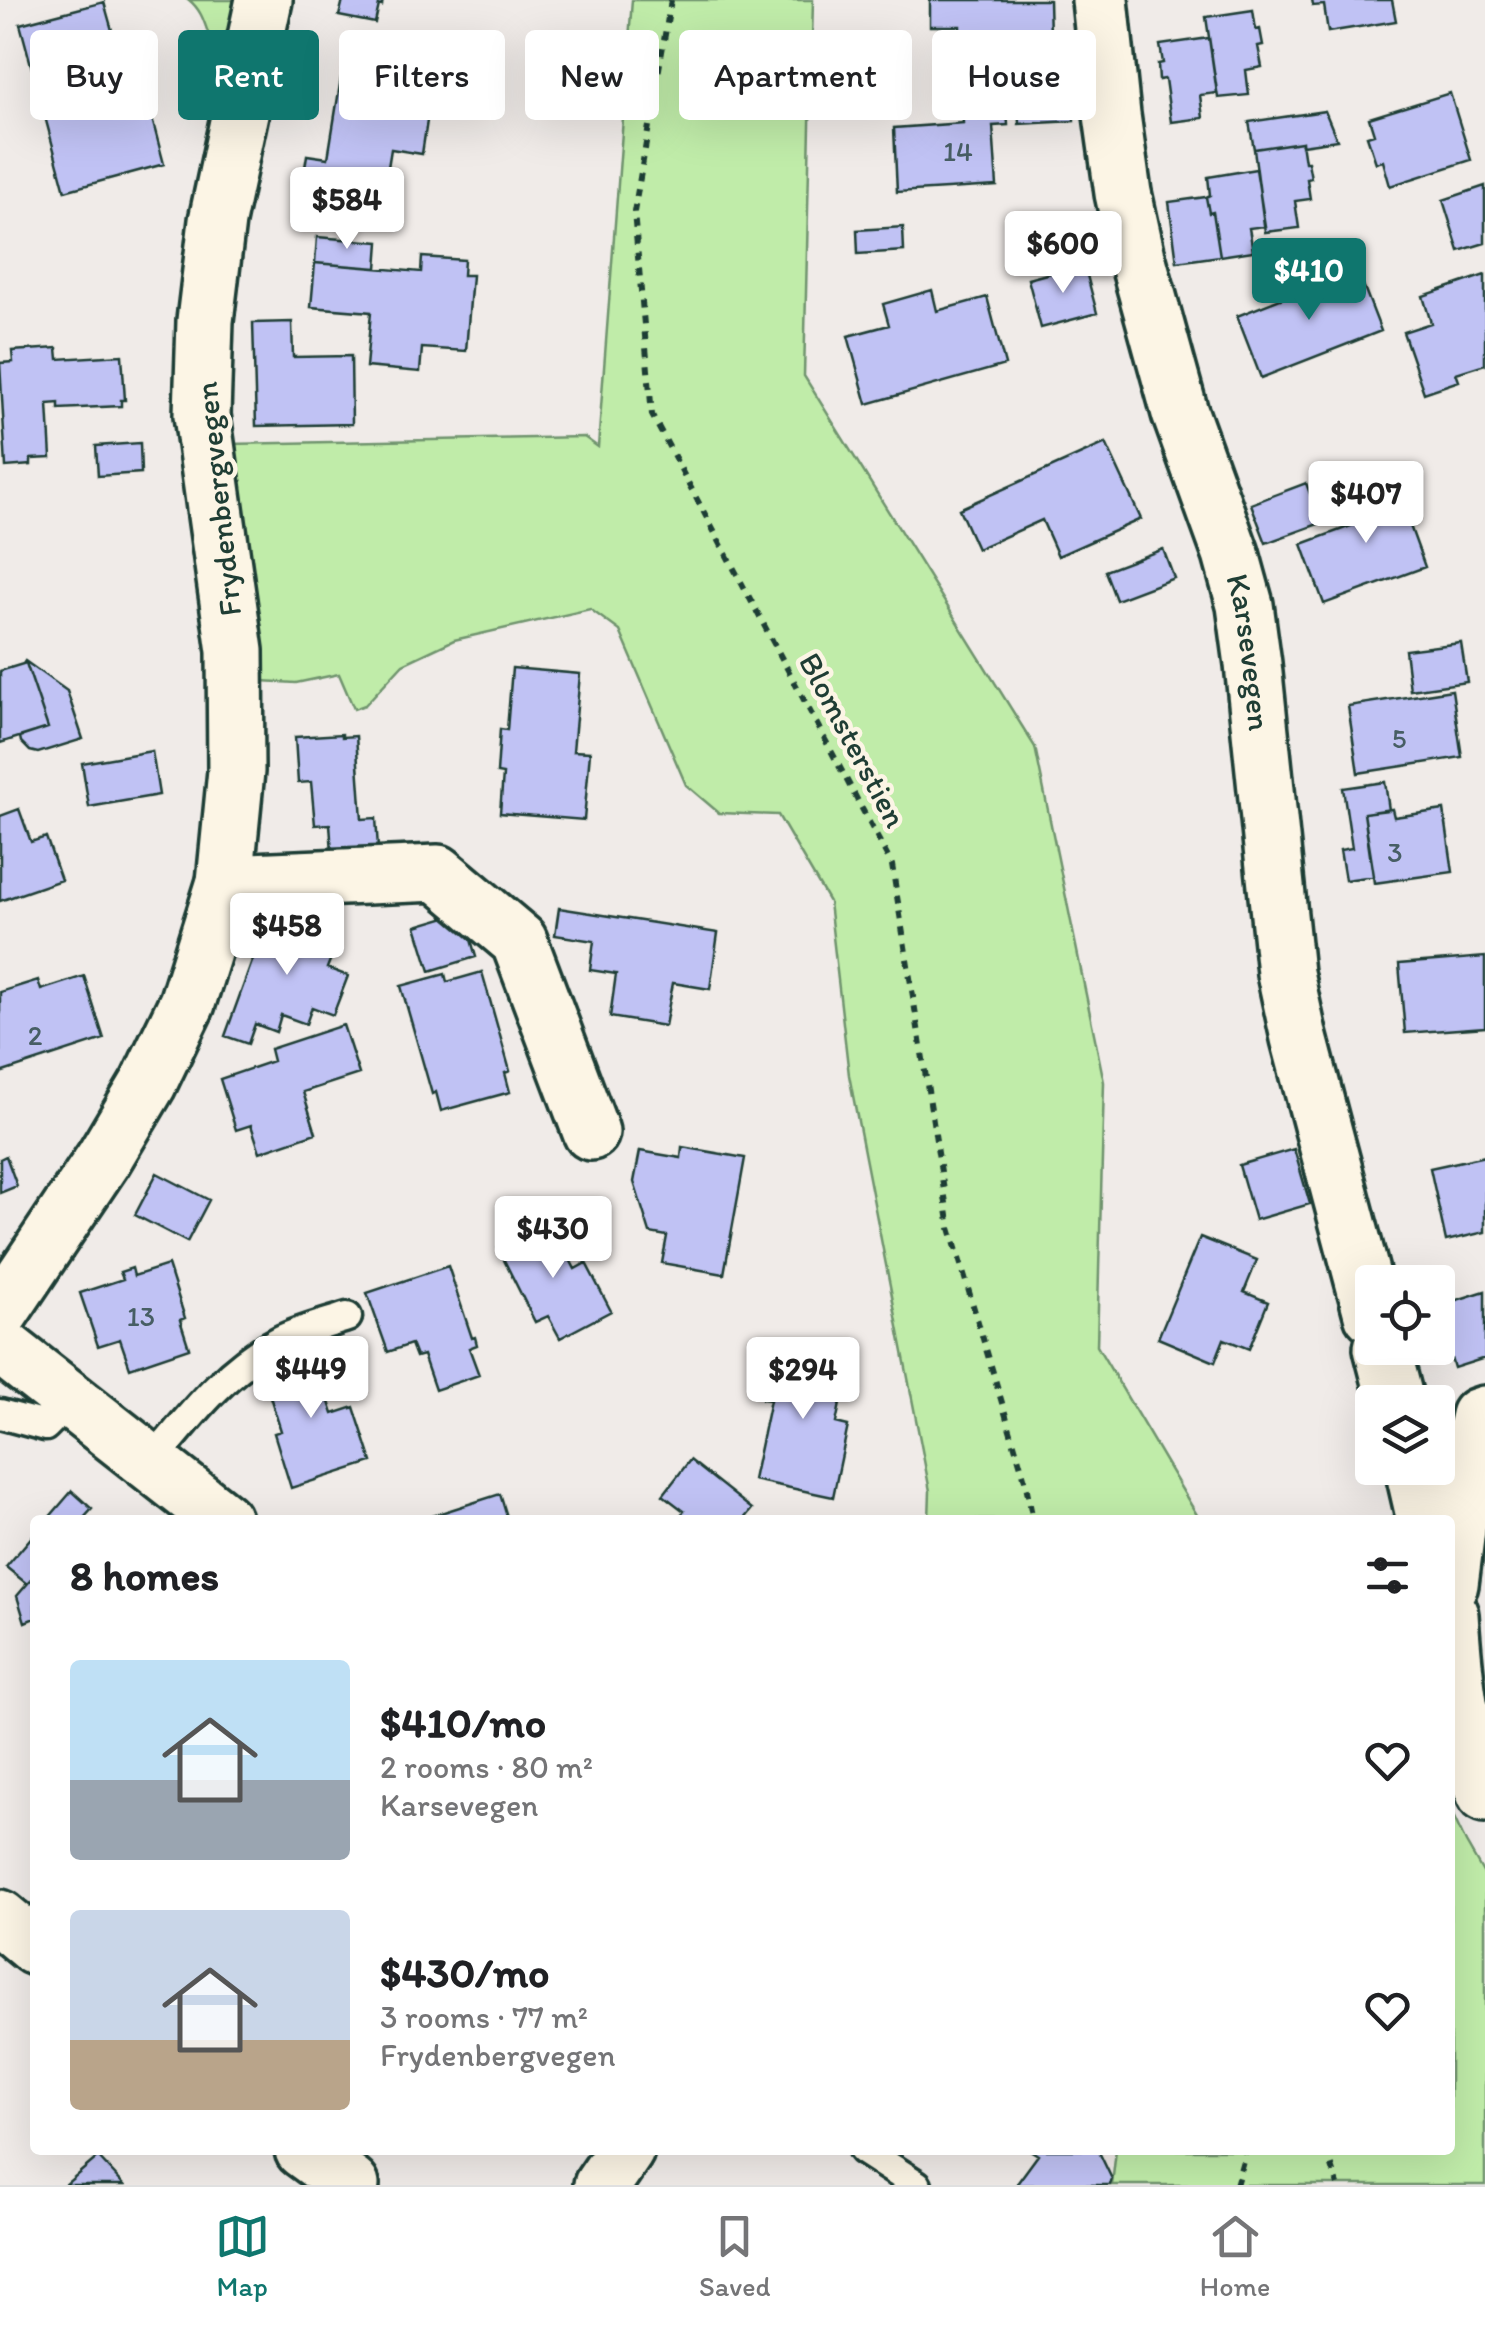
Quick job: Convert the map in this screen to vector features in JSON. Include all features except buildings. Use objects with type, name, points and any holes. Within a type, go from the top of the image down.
[{"type":"street","name":"Frydenbergvegen","points":[[0,1313],[104,1158],[148,1084],[187,1003],[225,882],[236,771],[235,651],[202,415],[205,321],[217,222],[264,0]]},
{"type":"street","name":"Karsevegen","points":[[1100,0],[1118,154],[1137,258],[1180,413],[1231,554],[1244,605],[1254,664],[1285,974],[1298,1038],[1359,1265]]},
{"type":"street","points":[[225,882],[438,873],[519,941],[591,1132]]},
{"type":"street","points":[[0,1345],[216,1515]]},
{"type":"street","points":[[1455,1545],[1467,1419]]},
{"type":"street","points":[[1416,1485],[1424,1515]]},
{"type":"street","points":[[1455,1673],[1465,1732],[1485,1794]]},
{"type":"street","points":[[0,1918],[30,1943]]},
{"type":"street","points":[[310,2155],[351,2185]]},
{"type":"street","points":[[602,2185],[623,2155]]},
{"type":"lane","points":[[151,1462],[210,1393],[250,1358],[284,1338],[347,1317]]},
{"type":"lane","points":[[0,1414],[45,1426],[70,1402]]},
{"type":"lane","points":[[871,2155],[917,2185]]},
{"type":"path","name":"Blomsterstien","points":[[671,0],[634,212],[652,415],[892,866],[950,1228],[1032,1515]]},
{"type":"path","points":[[1236,2185],[1245,2155]]},
{"type":"path","points":[[1328,2155],[1338,2185]]},
{"type":"green space","points":[[189,0],[246,0],[239,30],[207,30]]},
{"type":"green space","points":[[632,0],[813,0],[812,30],[679,30],[679,120],[810,120],[804,376],[1035,747],[1104,1082],[1097,1346],[1197,1515],[929,1515],[930,1491],[849,1075],[829,902],[778,815],[719,813],[686,785],[620,631],[590,609],[454,640],[403,664],[365,705],[354,709],[339,674],[296,683],[262,681],[228,444],[584,437],[598,447],[623,120],[659,120],[659,30],[630,30]]},
{"type":"green space","points":[[1455,1820],[1485,1876],[1485,2185],[1112,2185],[1115,2155],[1455,2155]]}]
